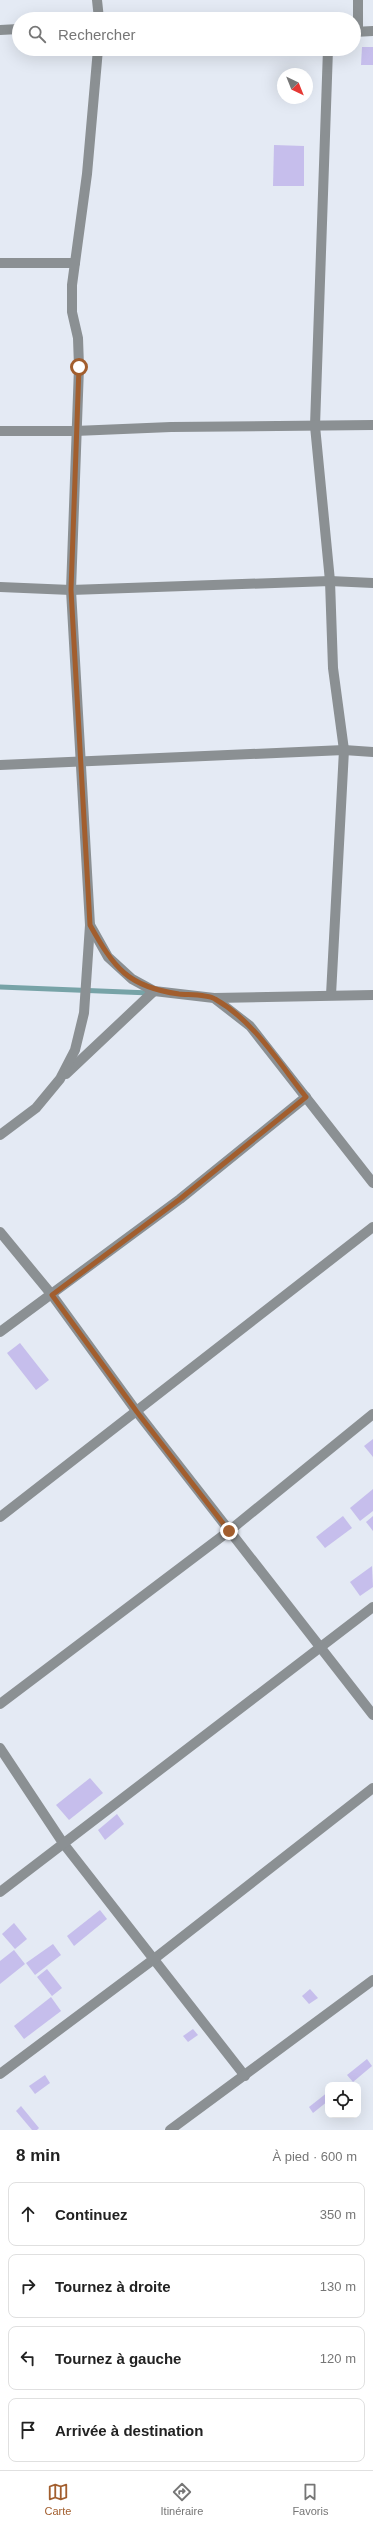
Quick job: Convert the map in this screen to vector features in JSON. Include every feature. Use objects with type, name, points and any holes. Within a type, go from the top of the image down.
[{"type":"street","points":[[97,0],[98,12]]},
{"type":"street","points":[[357,12],[358,0]]},
{"type":"street","points":[[0,30],[12,29]]},
{"type":"street","points":[[361,32],[373,31]]},
{"type":"street","points":[[60,1079],[75,1050],[84,1013],[90,925],[71,590],[75,431],[79,367],[78,338],[72,312],[75,263],[87,174],[97,56]]},
{"type":"street","points":[[328,56],[315,426],[330,581],[333,668],[344,750],[331,995]]},
{"type":"street","points":[[0,263],[75,263]]},
{"type":"street","points":[[0,431],[75,431],[171,427],[373,425]]},
{"type":"street","points":[[0,587],[71,590],[330,581],[373,583]]},
{"type":"street","points":[[0,765],[344,750],[373,752]]},
{"type":"street","points":[[90,925],[108,957],[132,979],[154,990],[214,998],[373,995]]},
{"type":"street","points":[[0,1136],[36,1108],[60,1079],[154,990]]},
{"type":"street","points":[[214,998],[250,1026],[373,1183]]},
{"type":"street","points":[[0,1332],[180,1199],[306,1097]]},
{"type":"street","points":[[0,1516],[137,1412],[373,1227]]},
{"type":"street","points":[[0,1232],[52,1295],[137,1412],[320,1649],[373,1715]]},
{"type":"street","points":[[0,1704],[229,1531],[373,1414]]},
{"type":"street","points":[[0,1892],[373,1607]]},
{"type":"street","points":[[0,1748],[63,1843],[245,2076]]},
{"type":"street","points":[[0,2074],[154,1959],[373,1788]]},
{"type":"street","points":[[170,2130],[373,1980]]},
{"type":"building","points":[[362,47],[373,47],[373,65],[361,65]]},
{"type":"building","points":[[274,145],[304,146],[304,186],[273,186]]},
{"type":"building","points":[[20,1343],[49,1380],[36,1390],[7,1353]]},
{"type":"building","points":[[373,1439],[373,1457],[364,1446]]},
{"type":"building","points":[[373,1489],[373,1511],[360,1521],[350,1508]]},
{"type":"building","points":[[343,1516],[352,1528],[325,1548],[316,1537]]},
{"type":"building","points":[[373,1516],[373,1531],[366,1522]]},
{"type":"building","points":[[372,1566],[373,1587],[360,1596],[350,1582]]},
{"type":"building","points":[[90,1778],[103,1793],[69,1820],[56,1805]]},
{"type":"building","points":[[117,1814],[124,1824],[105,1840],[98,1830]]},
{"type":"building","points":[[100,1910],[107,1919],[74,1946],[67,1936]]},
{"type":"building","points":[[14,1923],[27,1939],[15,1949],[2,1934]]},
{"type":"building","points":[[53,1944],[61,1955],[35,1975],[26,1963]]},
{"type":"building","points":[[14,1950],[25,1964],[0,1984],[0,1961]]},
{"type":"building","points":[[47,1969],[62,1988],[52,1996],[37,1977]]},
{"type":"building","points":[[310,1989],[318,1998],[309,2004],[302,1996]]},
{"type":"building","points":[[51,1997],[61,2011],[24,2039],[14,2026]]},
{"type":"building","points":[[193,2029],[198,2035],[188,2042],[183,2036]]},
{"type":"building","points":[[367,2059],[372,2066],[353,2082],[347,2075]]},
{"type":"building","points":[[45,2075],[50,2083],[35,2094],[29,2086]]},
{"type":"building","points":[[325,2094],[325,2103],[313,2113],[309,2107]]},
{"type":"building","points":[[21,2106],[39,2128],[37,2130],[32,2130],[16,2111]]},
{"type":"waterway","points":[[0,987],[150,993]]},
{"type":"route","points":[[79,367],[79,398],[75,431],[71,590],[90,925],[108,957],[132,979],[154,990],[214,998],[250,1026],[306,1097],[180,1199],[52,1295],[137,1412],[229,1531]]}]
